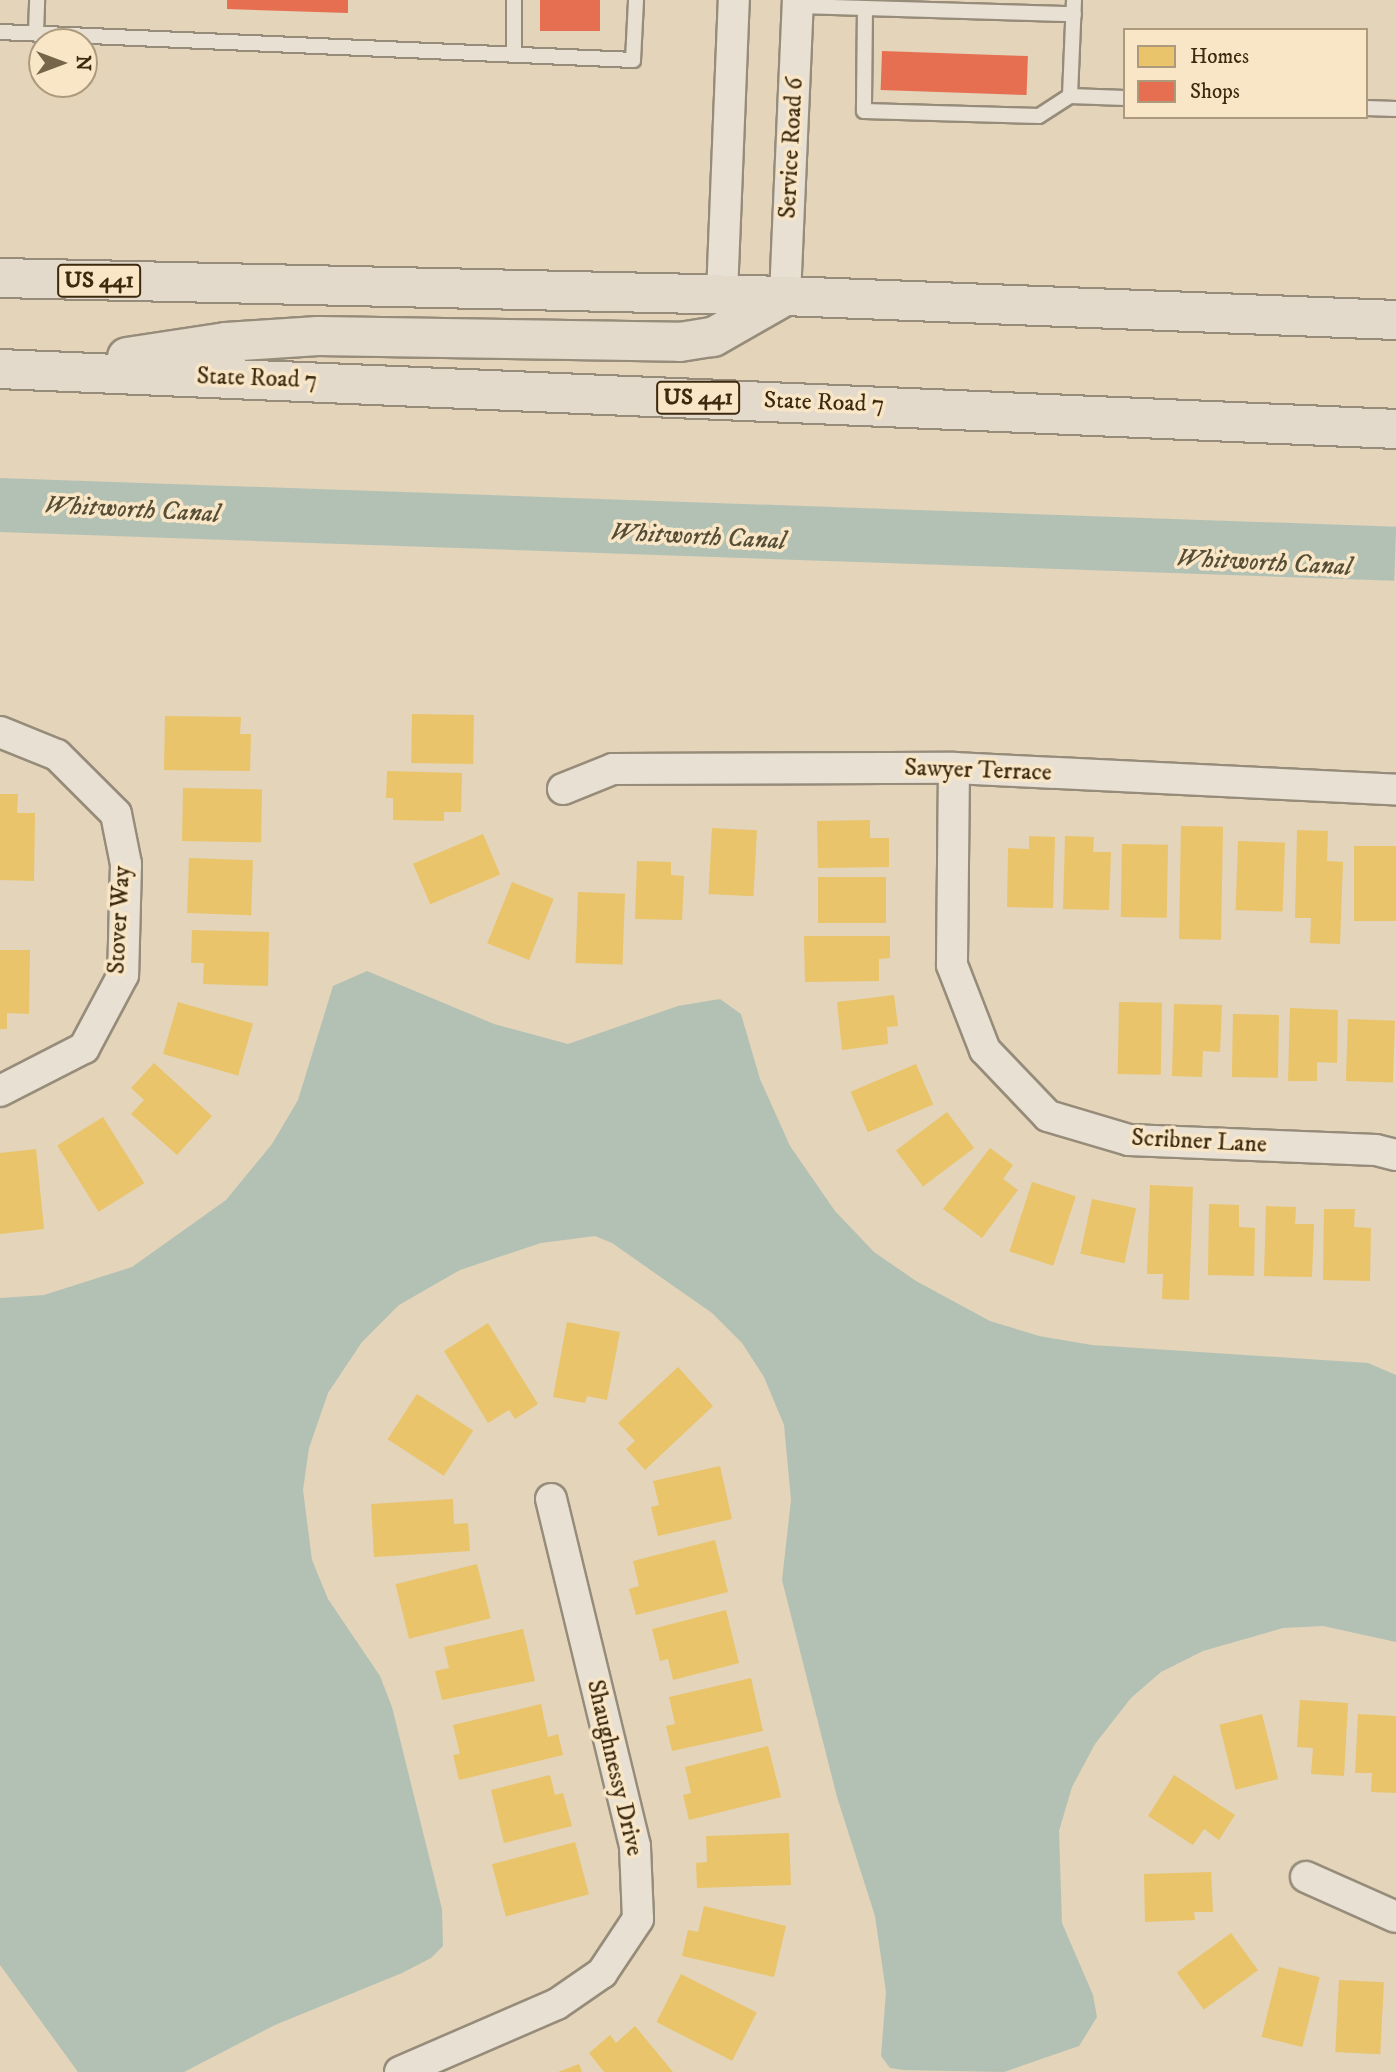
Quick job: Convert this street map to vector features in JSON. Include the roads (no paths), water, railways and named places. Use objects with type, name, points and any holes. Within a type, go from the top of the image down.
[{"type":"main road","name":"US 441","points":[[0,278],[785,296],[1396,320]]},
{"type":"main road","points":[[38,370],[226,342],[318,336],[680,342],[713,337],[785,296]]},
{"type":"main road","name":"State Road 7","points":[[0,369],[1396,429]]},
{"type":"street","points":[[722,295],[734,0]]},
{"type":"street","name":"Service Road 6","points":[[785,296],[798,3]]},
{"type":"street","name":"Stover Way","points":[[0,732],[57,755],[116,814],[126,864],[122,975],[84,1048],[0,1091]]},
{"type":"street","name":"Sawyer Terrace","points":[[563,789],[613,769],[954,768],[1396,790]]},
{"type":"street","name":"Scribner Lane","points":[[954,768],[952,965],[985,1050],[1048,1116],[1129,1140],[1376,1150],[1396,1155]]},
{"type":"street","name":"Shaughnessy Drive","points":[[400,2072],[557,2004],[602,1973],[638,1919],[635,1846],[551,1499]]},
{"type":"street","points":[[1306,1877],[1396,1917]]},
{"type":"lane","points":[[36,28],[37,0]]},
{"type":"lane","points":[[514,0],[514,54]]},
{"type":"lane","points":[[98,36],[633,60],[636,0]]},
{"type":"lane","points":[[798,3],[865,8],[1074,7],[1070,96]]},
{"type":"lane","points":[[865,8],[864,111],[1039,116],[1070,96],[1123,98]]},
{"type":"lane","points":[[0,32],[28,33]]},
{"type":"lane","points":[[1368,108],[1396,109]]},
{"type":"water","name":"Whitworth Canal","points":[[0,478],[1396,527],[1394,581],[0,532]]},
{"type":"water","points":[[367,971],[494,1024],[568,1044],[678,1006],[720,999],[741,1014],[760,1079],[790,1146],[835,1211],[874,1252],[916,1281],[990,1321],[1039,1336],[1092,1345],[1368,1363],[1396,1375],[1396,1642],[1323,1626],[1283,1628],[1203,1651],[1161,1672],[1131,1698],[1095,1744],[1072,1787],[1059,1831],[1062,1923],[1093,1995],[1097,2017],[1079,2046],[1004,2072],[903,2070],[890,2068],[881,2056],[886,1992],[875,1916],[837,1797],[782,1580],[791,1500],[784,1425],[764,1377],[742,1343],[712,1313],[612,1243],[595,1236],[541,1243],[460,1270],[399,1305],[362,1342],[328,1393],[309,1448],[303,1490],[312,1560],[328,1599],[380,1676],[392,1707],[442,1909],[443,1946],[431,1958],[402,1973],[275,2025],[184,2072],[78,2072],[0,1965],[0,1298],[44,1295],[132,1267],[226,1200],[272,1144],[298,1100],[333,986]]}]
